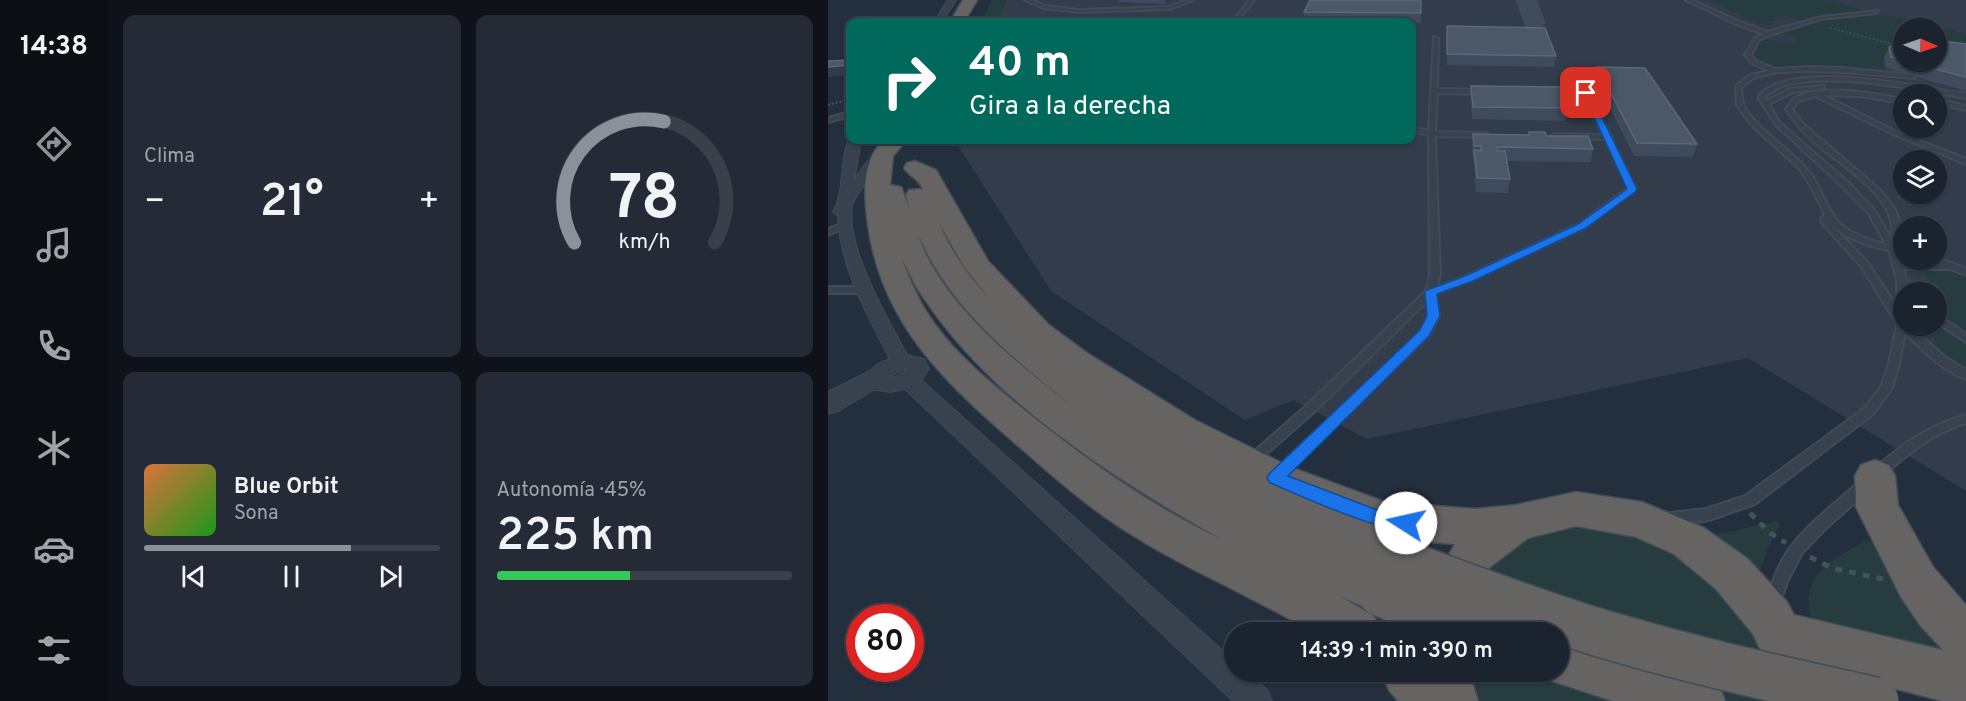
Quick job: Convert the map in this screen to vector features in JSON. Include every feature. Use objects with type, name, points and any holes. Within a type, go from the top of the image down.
[{"type":"highway","points":[[959,18],[970,0]]},
{"type":"highway","points":[[972,18],[982,0]]},
{"type":"highway","points":[[900,151],[928,174],[953,225],[977,265],[1003,296],[1038,332],[1075,361],[1131,399],[1182,430],[1262,471],[1384,520],[1475,527],[1516,523],[1576,509],[1642,520],[1689,541],[1732,574],[1774,626],[1796,669],[1803,701]]},
{"type":"highway","points":[[900,151],[890,164],[891,182],[901,227],[922,273],[951,314],[975,342],[1053,410],[1097,443],[1218,517],[1298,557],[1488,596],[1626,641],[1720,666],[1875,701]]},
{"type":"highway","points":[[900,151],[878,183],[883,251],[897,288],[931,342],[959,374],[989,403],[1073,471],[1147,522],[1336,622]]},
{"type":"highway","points":[[1875,476],[1877,507],[1917,582],[1937,609],[1966,639]]},
{"type":"highway","points":[[1445,622],[1447,601],[1474,554],[1516,523]]},
{"type":"highway","points":[[1389,577],[1462,622]]},
{"type":"highway","points":[[1774,626],[1966,681]]},
{"type":"highway","points":[[1569,662],[1699,701]]},
{"type":"highway","points":[[1415,682],[1431,701]]},
{"type":"highway","points":[[1446,682],[1452,701]]},
{"type":"street","points":[[941,18],[952,0]]},
{"type":"street","points":[[853,144],[847,160],[834,221],[860,290],[904,371],[1256,701]]},
{"type":"street","points":[[834,221],[870,167],[900,151]]},
{"type":"street","points":[[839,397],[877,380],[883,369],[904,371]]},
{"type":"lane","points":[[1028,0],[1052,8],[1080,11],[1170,8],[1191,0]]},
{"type":"lane","points":[[1237,18],[1252,0]]},
{"type":"lane","points":[[1688,0],[1738,23],[1768,33]]},
{"type":"lane","points":[[1775,71],[1754,62],[1748,55],[1757,39],[1768,33],[1821,18],[1876,12]]},
{"type":"lane","points":[[1262,471],[1425,333],[1434,316],[1431,292],[1435,275],[1432,134],[1436,38]]},
{"type":"lane","points":[[1893,248],[1848,234],[1829,214],[1820,191],[1809,175],[1750,117],[1739,103],[1738,91],[1742,84],[1760,74],[1775,71],[1840,69],[1913,77]]},
{"type":"lane","points":[[1893,248],[1872,213],[1847,186],[1778,124],[1761,97],[1771,86],[1813,80],[1881,83],[1966,96]]},
{"type":"lane","points":[[1766,103],[1782,93],[1807,88],[1853,88],[1893,93]]},
{"type":"lane","points":[[1434,91],[1492,92]]},
{"type":"lane","points":[[1262,471],[1310,409],[1431,292],[1469,278],[1582,226],[1632,189],[1609,136],[1586,93],[1539,93]]},
{"type":"lane","points":[[1893,100],[1844,94],[1815,94],[1793,101],[1789,109],[1811,135],[1871,185],[1890,206],[1894,216]]},
{"type":"lane","points":[[1815,94],[1895,133],[1966,162]]},
{"type":"lane","points":[[1947,104],[1966,108]]},
{"type":"lane","points":[[1947,109],[1966,113]]},
{"type":"lane","points":[[828,120],[846,115]]},
{"type":"lane","points":[[1416,130],[1432,134],[1491,135]]},
{"type":"lane","points":[[1550,136],[1609,136]]},
{"type":"lane","points":[[1829,214],[1825,218],[1826,223],[1864,264],[1893,309]]},
{"type":"lane","points":[[1947,264],[1966,272]]},
{"type":"lane","points":[[1947,266],[1951,266]]},
{"type":"lane","points":[[1900,270],[1902,280]]},
{"type":"lane","points":[[828,290],[860,290]]},
{"type":"lane","points":[[1947,325],[1966,339]]},
{"type":"lane","points":[[1642,520],[1706,515],[1741,504],[1810,457],[1869,411],[1886,388],[1900,336]]},
{"type":"lane","points":[[1914,336],[1950,367],[1966,375]]},
{"type":"lane","points":[[1774,626],[1777,588],[1786,566],[1801,541],[1915,439],[1966,419]]},
{"type":"path","points":[[1806,22],[1893,44]]},
{"type":"path","points":[[828,105],[846,99]]},
{"type":"path","points":[[1741,504],[1770,533],[1832,568],[1895,581],[1917,582]]},
{"type":"shaded area","points":[[1006,0],[1966,0],[1966,491],[1748,358],[1367,439],[1293,400],[1245,420],[1051,291],[957,144],[1416,144],[1416,18],[999,18]]},
{"type":"green space","points":[[992,0],[1006,0],[999,18],[983,18]]},
{"type":"green space","points":[[1708,0],[1826,0],[1863,10],[1802,20],[1786,16],[1772,18],[1776,20],[1771,22],[1776,24],[1769,25],[1751,20]]},
{"type":"green space","points":[[1877,13],[1902,18],[1893,18],[1893,48],[1883,56],[1882,63],[1886,71],[1831,66],[1772,67],[1754,57],[1757,44],[1763,39],[1789,43],[1803,40],[1780,32],[1834,18]]},
{"type":"green space","points":[[1947,28],[1966,34],[1966,53],[1947,48]]},
{"type":"green space","points":[[1944,270],[1966,276],[1966,337],[1947,320],[1947,282],[1927,282],[1925,272]]},
{"type":"green space","points":[[1947,330],[1966,344],[1966,371],[1946,358],[1935,342],[1934,336],[1947,336]]},
{"type":"green space","points":[[1777,521],[1780,524],[1769,545],[1758,577],[1704,534],[1724,533]]},
{"type":"green space","points":[[1585,524],[1626,530],[1666,546],[1705,572],[1765,650],[1780,701],[1469,701],[1464,682],[1569,682],[1569,622],[1463,622],[1485,566],[1513,542],[1547,528]]},
{"type":"green space","points":[[1867,540],[1875,544],[1966,657],[1810,619],[1808,598],[1817,576],[1839,556]]},
{"type":"building","points":[[1310,0],[1421,0],[1421,13],[1304,12]]},
{"type":"building","points":[[1447,26],[1545,28],[1556,56],[1447,54]]},
{"type":"building","points":[[1947,41],[1966,44],[1966,77],[1947,72]]},
{"type":"building","points":[[1893,45],[1893,57],[1891,57],[1889,47]]},
{"type":"building","points":[[846,60],[846,65],[828,67],[828,61]]},
{"type":"building","points":[[1597,67],[1645,68],[1697,144],[1637,143]]},
{"type":"building","points":[[1471,86],[1560,87],[1568,108],[1473,107]]},
{"type":"building","points":[[1529,132],[1545,132],[1546,136],[1588,136],[1593,149],[1497,147],[1497,151],[1505,151],[1510,179],[1477,178],[1474,150],[1481,151],[1481,146],[1474,146],[1473,134],[1529,135]]},
{"type":"taxiway","points":[[1526,0],[1534,23]]},
{"type":"route","points":[[1406,523],[1384,520],[1276,478],[1425,333],[1434,316],[1431,292],[1469,278],[1582,226],[1632,189],[1609,136],[1586,93]]}]
